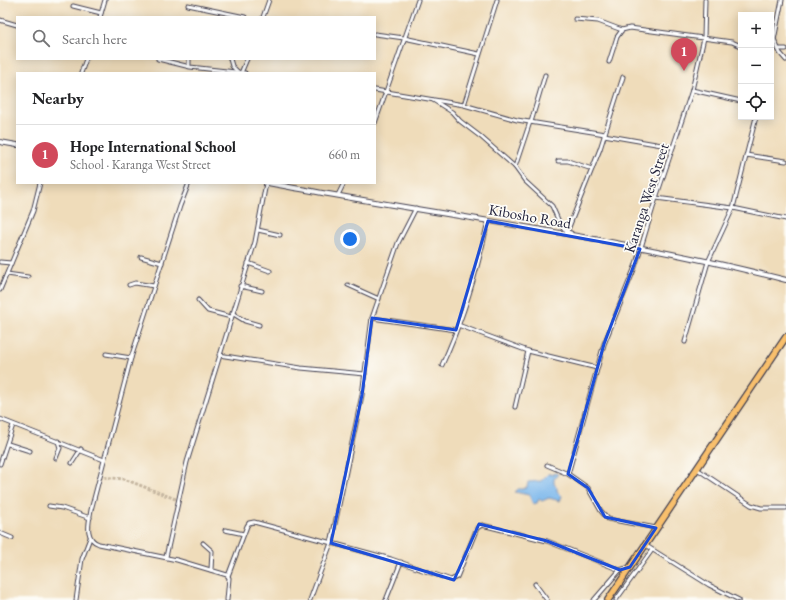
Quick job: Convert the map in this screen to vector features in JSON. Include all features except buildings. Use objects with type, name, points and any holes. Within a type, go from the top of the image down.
[{"type":"highway","points":[[608,600],[786,337]]},
{"type":"street","points":[[73,6],[100,15],[105,0]]},
{"type":"street","points":[[263,16],[269,0]]},
{"type":"street","points":[[376,120],[418,0]]},
{"type":"street","points":[[464,105],[496,0]]},
{"type":"street","name":"Karanga West Street","points":[[568,474],[604,344],[629,283],[692,90],[704,38],[705,0]]},
{"type":"street","points":[[782,0],[774,39],[778,49],[786,60]]},
{"type":"street","points":[[188,5],[240,16]]},
{"type":"street","points":[[575,19],[598,21],[622,30],[640,29],[732,42],[738,45]]},
{"type":"street","points":[[0,20],[16,25]]},
{"type":"street","points":[[609,62],[617,37],[622,30]]},
{"type":"street","points":[[376,34],[404,38],[479,54]]},
{"type":"street","points":[[778,49],[786,49]]},
{"type":"street","points":[[81,72],[86,60]]},
{"type":"street","points":[[162,60],[188,66],[232,72]]},
{"type":"street","points":[[188,66],[189,60]]},
{"type":"street","points":[[230,60],[232,66],[238,72]]},
{"type":"street","points":[[240,72],[246,60]]},
{"type":"street","points":[[515,167],[545,75]]},
{"type":"street","points":[[567,232],[605,135],[623,77]]},
{"type":"street","points":[[376,90],[464,105],[504,117],[530,122],[673,147]]},
{"type":"street","points":[[692,90],[738,100]]},
{"type":"street","points":[[433,100],[452,112],[460,121],[482,137],[515,167],[525,181],[552,206],[560,224],[567,232],[597,241]]},
{"type":"street","points":[[685,342],[708,262],[733,208],[755,120]]},
{"type":"street","points":[[0,142],[16,145]]},
{"type":"street","points":[[746,155],[786,161]]},
{"type":"street","points":[[558,161],[568,161],[592,168]]},
{"type":"street","points":[[0,290],[33,211],[40,184]]},
{"type":"street","points":[[76,600],[82,559],[90,538],[90,518],[130,358],[189,184]]},
{"type":"street","points":[[166,557],[187,462],[230,317],[258,230],[267,184]]},
{"type":"street","name":"Kibosho Road","points":[[273,184],[640,248],[786,280]]},
{"type":"street","points":[[338,195],[344,184]]},
{"type":"street","points":[[656,198],[733,208],[786,219]]},
{"type":"street","points":[[310,600],[331,543],[366,374],[367,348],[372,318],[398,243],[416,208]]},
{"type":"street","points":[[442,365],[458,325],[483,245],[488,221]]},
{"type":"street","points":[[258,230],[280,235]]},
{"type":"street","points":[[141,257],[162,263]]},
{"type":"street","points":[[0,262],[11,263]]},
{"type":"street","points":[[248,264],[270,271]]},
{"type":"street","points":[[7,274],[28,277]]},
{"type":"street","points":[[129,285],[135,283],[154,286]]},
{"type":"street","points":[[348,285],[379,299]]},
{"type":"street","points":[[240,286],[262,291]]},
{"type":"street","points":[[198,300],[208,311],[230,317]]},
{"type":"street","points":[[232,313],[249,323],[259,325]]},
{"type":"street","points":[[372,318],[456,330]]},
{"type":"street","points":[[458,325],[528,351],[597,368]]},
{"type":"street","points":[[515,407],[528,351]]},
{"type":"street","points":[[106,354],[130,358]]},
{"type":"street","points":[[219,355],[301,368],[366,374]]},
{"type":"street","points":[[0,419],[104,460]]},
{"type":"street","points":[[0,464],[8,444],[13,425]]},
{"type":"street","points":[[56,458],[60,448],[58,441]]},
{"type":"street","points":[[8,444],[30,451]]},
{"type":"street","points":[[72,463],[81,450]]},
{"type":"street","points":[[547,465],[568,474],[588,488],[605,517],[656,528]]},
{"type":"street","points":[[697,469],[751,505],[761,508],[786,508]]},
{"type":"street","points":[[50,506],[62,508],[90,518]]},
{"type":"street","points":[[227,600],[228,576],[249,523],[254,522],[401,562],[454,580],[459,573],[477,528],[482,525],[547,541],[620,570]]},
{"type":"street","points":[[225,530],[244,534]]},
{"type":"street","points":[[0,533],[12,538]]},
{"type":"street","points":[[90,538],[96,543],[166,557],[228,576]]},
{"type":"street","points":[[203,543],[212,551],[211,570]]},
{"type":"street","points":[[645,545],[709,585],[739,600]]},
{"type":"street","points":[[616,600],[652,550]]},
{"type":"street","points":[[386,600],[401,562]]},
{"type":"street","points":[[594,600],[620,570],[630,567]]},
{"type":"street","points":[[535,584],[547,600]]},
{"type":"highlighted area","points":[[488,221],[640,249],[604,344],[568,474],[588,488],[605,517],[656,528],[630,567],[620,570],[547,541],[479,524],[454,580],[331,543],[362,395],[372,318],[456,330]]},
{"type":"water","points":[[549,473],[550,475],[555,473],[558,474],[554,479],[554,484],[557,487],[557,491],[562,496],[560,501],[549,498],[542,501],[539,499],[537,503],[533,504],[529,495],[515,492],[518,489],[527,487],[528,482],[541,481]]},
{"type":"tunnel","points":[[100,477],[124,479],[178,500]]},
{"type":"place","name":"Hope International School","points":[[684,71]]}]
